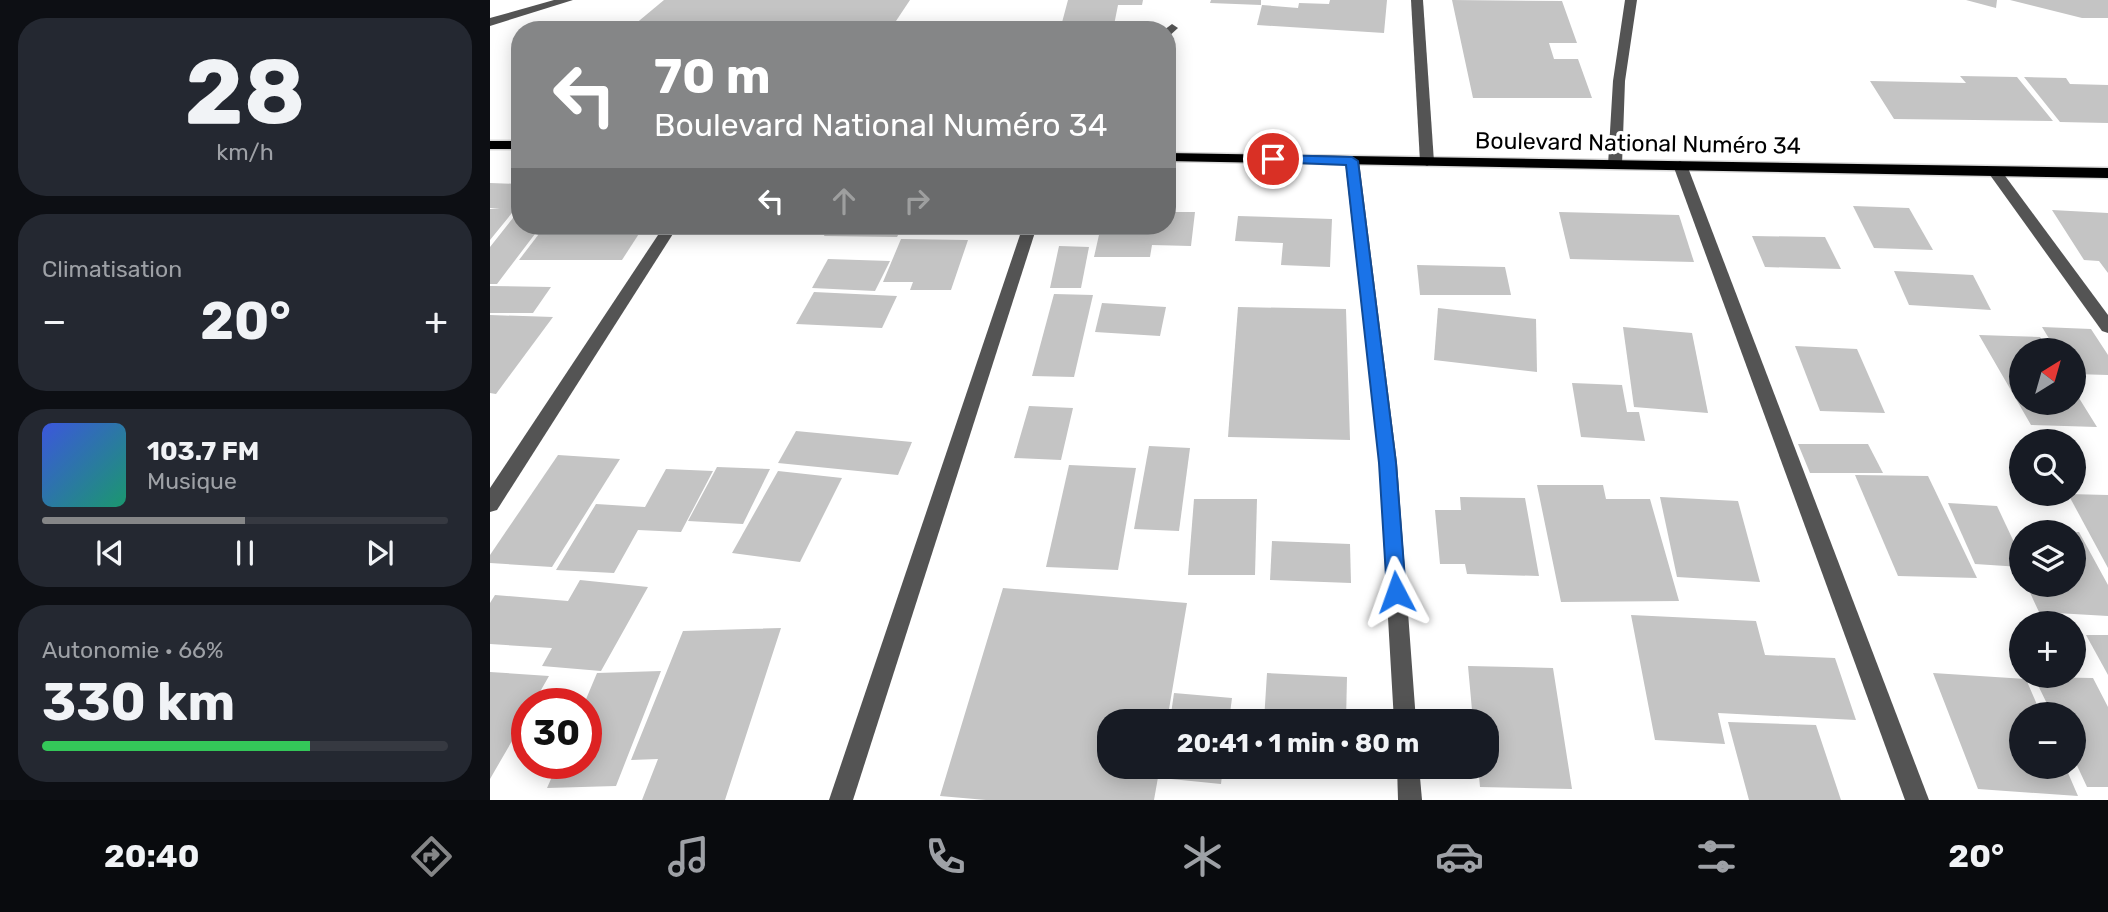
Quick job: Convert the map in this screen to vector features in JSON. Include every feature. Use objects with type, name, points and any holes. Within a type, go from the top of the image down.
[{"type":"main road","points":[[490,145],[511,145]]},
{"type":"main road","name":"Boulevard National Numéro 34","points":[[1176,157],[2108,173]]},
{"type":"street","points":[[490,22],[567,0]]},
{"type":"street","points":[[1418,0],[1427,162]]},
{"type":"street","points":[[1615,165],[1619,81],[1631,0]]},
{"type":"street","points":[[1352,161],[1388,463],[1404,709]]},
{"type":"street","points":[[1680,166],[1917,800]]},
{"type":"street","points":[[1996,172],[2108,327]]},
{"type":"street","points":[[490,504],[665,235]]},
{"type":"street","points":[[841,800],[1027,235]]},
{"type":"street","points":[[1409,779],[1410,800]]},
{"type":"building","points":[[664,0],[910,0],[896,21],[639,21]]},
{"type":"building","points":[[1068,0],[1143,0],[1142,5],[1118,5],[1115,21],[1062,21]]},
{"type":"building","points":[[1211,0],[1261,0],[1261,5],[1210,3]]},
{"type":"building","points":[[1330,0],[1387,0],[1384,33],[1257,25],[1262,5],[1298,8],[1299,3],[1329,4]]},
{"type":"building","points":[[1452,0],[1562,1],[1577,43],[1549,43],[1554,59],[1578,59],[1592,98],[1473,98]]},
{"type":"building","points":[[1966,0],[1997,0],[1996,8]]},
{"type":"building","points":[[2010,0],[2108,0],[2108,18],[2082,18]]},
{"type":"building","points":[[1960,76],[2017,77],[2053,121],[1894,119],[1870,81],[1966,83]]},
{"type":"building","points":[[2024,77],[2066,78],[2070,84],[2108,85],[2108,123],[2060,122]]},
{"type":"building","points":[[490,183],[511,184],[511,214],[490,240],[490,209],[500,208],[490,208]]},
{"type":"building","points":[[1853,206],[1909,208],[1933,250],[1874,248]]},
{"type":"building","points":[[2052,210],[2108,213],[2108,273],[2099,261],[2084,260]]},
{"type":"building","points":[[1176,212],[1195,212],[1191,246],[1152,245],[1150,257],[1094,257],[1099,235],[1176,235]]},
{"type":"building","points":[[1559,212],[1679,215],[1694,262],[1570,259]]},
{"type":"building","points":[[1238,216],[1332,219],[1330,267],[1281,265],[1283,243],[1235,241]]},
{"type":"building","points":[[511,220],[511,235],[534,235],[497,284],[490,284],[490,247]]},
{"type":"building","points":[[538,235],[638,235],[622,260],[519,260]]},
{"type":"building","points":[[824,235],[898,235],[897,237]]},
{"type":"building","points":[[1752,236],[1825,237],[1841,269],[1765,267]]},
{"type":"building","points":[[901,239],[968,240],[951,290],[910,290],[913,282],[883,282]]},
{"type":"building","points":[[1059,246],[1089,247],[1081,288],[1050,288]]},
{"type":"building","points":[[828,259],[890,261],[875,291],[812,288]]},
{"type":"building","points":[[1417,265],[1505,267],[1511,295],[1420,295]]},
{"type":"building","points":[[1894,271],[1973,275],[1991,310],[1909,305]]},
{"type":"building","points":[[490,286],[551,287],[533,313],[490,313]]},
{"type":"building","points":[[814,292],[897,296],[882,328],[796,324]]},
{"type":"building","points":[[1054,294],[1093,295],[1074,377],[1032,376]]},
{"type":"building","points":[[1102,303],[1166,307],[1160,336],[1095,332]]},
{"type":"building","points":[[1238,307],[1346,309],[1350,440],[1228,437]]},
{"type":"building","points":[[1438,308],[1536,319],[1537,372],[1434,360]]},
{"type":"building","points":[[490,315],[553,317],[496,394],[490,393]]},
{"type":"building","points":[[1623,327],[1692,333],[1708,413],[1634,407]]},
{"type":"building","points":[[2042,327],[2091,329],[2108,355],[2108,375],[2086,374],[2086,338],[2049,338]]},
{"type":"building","points":[[1979,335],[2041,338],[2009,338],[2009,387]]},
{"type":"building","points":[[1795,346],[1857,349],[1885,413],[1820,411]]},
{"type":"building","points":[[1572,383],[1622,385],[1627,412],[1639,412],[1645,441],[1581,437]]},
{"type":"building","points":[[1029,406],[1073,408],[1061,460],[1014,458]]},
{"type":"building","points":[[2086,409],[2097,427],[2031,425],[2025,415],[2086,415]]},
{"type":"building","points":[[796,431],[912,442],[898,475],[778,463]]},
{"type":"building","points":[[1798,444],[1868,444],[1883,473],[1810,473]]},
{"type":"building","points":[[1149,446],[1190,448],[1179,531],[1134,529]]},
{"type":"building","points":[[558,455],[620,459],[552,567],[490,563],[490,555]]},
{"type":"building","points":[[1069,465],[1136,468],[1118,570],[1046,567]]},
{"type":"building","points":[[717,467],[770,469],[743,524],[688,521]]},
{"type":"building","points":[[666,469],[713,471],[681,532],[638,530],[614,573],[556,570],[596,504],[645,507]]},
{"type":"building","points":[[778,471],[842,478],[800,562],[732,553]]},
{"type":"building","points":[[1855,475],[1928,476],[1977,578],[1898,576]]},
{"type":"building","points":[[1537,485],[1603,485],[1606,499],[1650,499],[1679,601],[1561,602]]},
{"type":"building","points":[[2086,494],[2108,495],[2108,568],[2086,527],[2086,520],[2082,520],[2074,506],[2086,506]]},
{"type":"building","points":[[1460,497],[1525,498],[1539,576],[1467,574],[1465,564],[1440,564],[1435,510],[1461,510]]},
{"type":"building","points":[[1660,497],[1738,501],[1760,582],[1677,577]]},
{"type":"building","points":[[1194,499],[1257,499],[1255,575],[1188,575]]},
{"type":"building","points":[[1948,503],[1997,506],[2009,532],[2009,566],[1975,564]]},
{"type":"building","points":[[1272,541],[1350,544],[1351,583],[1270,580]]},
{"type":"building","points":[[2086,545],[2108,585],[2108,616],[2086,615],[2086,611],[2039,611],[2032,597],[2086,597]]},
{"type":"building","points":[[580,580],[648,587],[601,671],[542,666],[552,648],[490,644],[490,603],[495,595],[568,601]]},
{"type":"building","points":[[1003,588],[1187,603],[1169,709],[1097,709],[1097,779],[1158,779],[1154,800],[986,800],[940,796]]},
{"type":"building","points":[[1631,615],[1756,621],[1765,655],[1835,658],[1856,720],[1718,713],[1725,744],[1655,740]]},
{"type":"building","points":[[781,628],[725,800],[642,800],[658,759],[631,760],[683,631]]},
{"type":"building","points":[[2086,635],[2108,635],[2108,675]]},
{"type":"building","points":[[1468,666],[1553,668],[1572,789],[1480,787],[1479,779],[1499,779],[1499,709],[1472,709]]},
{"type":"building","points":[[661,671],[616,786],[547,788],[551,779],[602,779],[602,688],[591,688],[597,673]]},
{"type":"building","points":[[490,672],[549,676],[542,688],[511,688],[511,743],[490,779]]},
{"type":"building","points":[[1267,673],[1347,677],[1346,709],[1265,709]]},
{"type":"building","points":[[1933,673],[2009,678],[2009,688],[2030,688],[2036,702],[2009,702],[2009,779],[2071,779],[2078,796],[1978,789]]},
{"type":"building","points":[[2086,678],[2093,678],[2108,707],[2108,787],[2087,787],[2083,779],[2086,779],[2086,702],[2046,702],[2039,688],[2086,688]]},
{"type":"building","points":[[1174,693],[1232,698],[1231,709],[1172,709]]},
{"type":"building","points":[[1728,722],[1816,725],[1841,800],[1749,800]]},
{"type":"building","points":[[1171,779],[1222,779],[1221,784]]},
{"type":"route","points":[[1273,159],[1352,161],[1388,463],[1396,592]]}]
